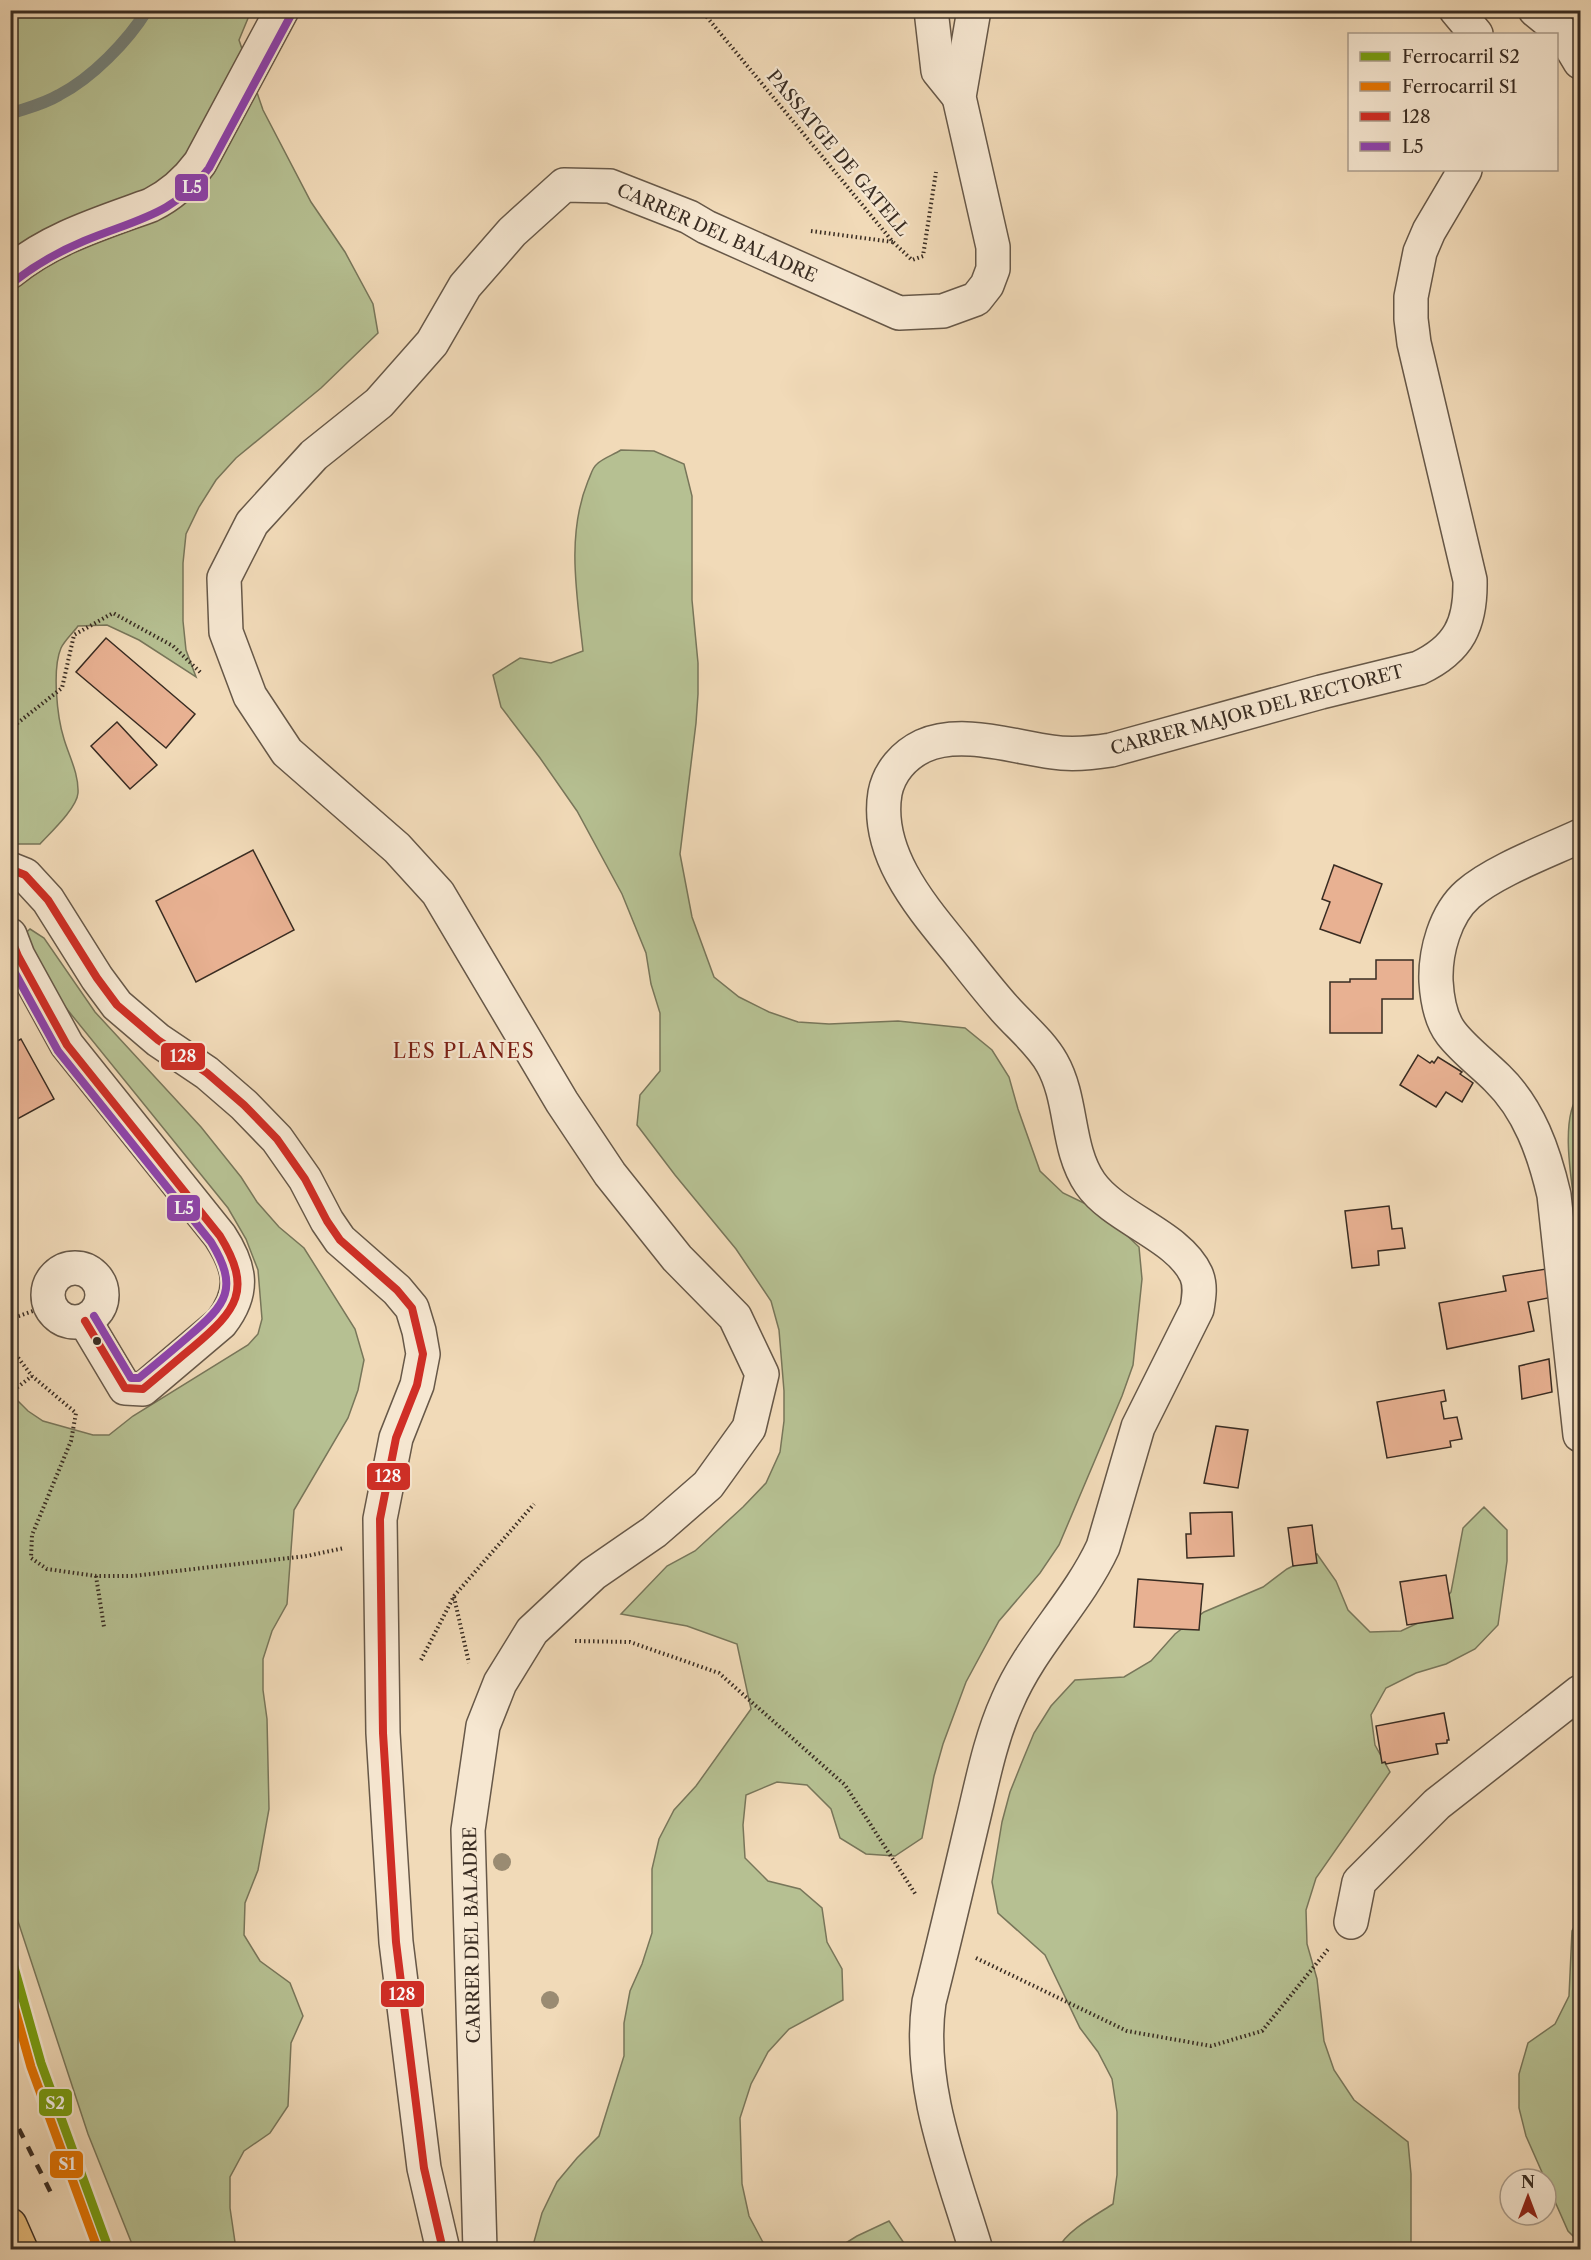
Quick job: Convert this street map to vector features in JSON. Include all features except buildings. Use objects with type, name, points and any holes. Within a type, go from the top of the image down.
[{"type":"main road","points":[[10,2225],[21,2250]]},
{"type":"street","points":[[10,272],[49,244],[151,206],[165,198],[190,177],[200,163],[282,10]]},
{"type":"street","points":[[931,10],[938,71],[959,98]]},
{"type":"street","points":[[959,98],[974,10]]},
{"type":"street","points":[[1456,10],[1475,33]]},
{"type":"street","points":[[1535,10],[1562,32],[1581,62]]},
{"type":"street","name":"CARRER DEL BALADRE","points":[[480,2250],[468,1830],[483,1726],[500,1683],[532,1631],[593,1574],[654,1532],[708,1485],[749,1428],[762,1374],[735,1317],[677,1258],[610,1174],[562,1102],[438,893],[397,848],[287,752],[250,696],[226,632],[224,578],[252,523],[314,455],[379,403],[432,344],[465,286],[512,232],[564,185],[610,186],[689,217],[706,227],[898,313],[943,311],[976,298],[987,285],[993,269],[993,247],[959,98]]},
{"type":"street","name":"CARRER MAJOR DEL RECTORET","points":[[976,2250],[944,2143],[926,2062],[925,2037],[929,2002],[989,1753],[1007,1702],[1030,1659],[1084,1584],[1103,1547],[1137,1427],[1197,1309],[1200,1290],[1197,1275],[1179,1252],[1113,1206],[1091,1184],[1078,1158],[1061,1083],[1051,1061],[996,999],[916,899],[899,870],[885,821],[883,803],[886,786],[894,770],[907,755],[925,745],[945,741],[989,740],[1052,752],[1082,753],[1111,750],[1321,692],[1419,668],[1448,651],[1467,620],[1471,600],[1470,580],[1414,344],[1411,297],[1420,252],[1429,231],[1464,171]]},
{"type":"street","points":[[1581,836],[1490,878],[1467,895],[1454,912],[1445,930],[1438,951],[1436,971],[1437,996],[1450,1032],[1509,1091],[1528,1121],[1544,1156],[1554,1195],[1581,1435]]},
{"type":"street","points":[[10,869],[25,875],[48,900],[97,978],[117,1005],[158,1040],[207,1073],[276,1139],[305,1179],[327,1221],[340,1239],[398,1290],[412,1308],[423,1354],[417,1385],[396,1438],[380,1519],[383,1733],[396,1942],[424,2168],[443,2250]]},
{"type":"street","points":[[10,935],[18,956],[67,1045],[220,1236],[236,1268],[236,1296],[221,1323],[143,1389],[125,1388],[84,1321]]},
{"type":"street","points":[[82,1269],[91,1273],[102,1290],[99,1308],[84,1321],[63,1320],[50,1305],[48,1296],[50,1286],[55,1277],[63,1271],[82,1269]]},
{"type":"street","points":[[1351,1922],[1359,1882],[1437,1804],[1581,1692]]},
{"type":"path","name":"PASSATGE DE GATELL","points":[[701,10],[893,242],[912,260],[924,256],[938,163]]},
{"type":"path","points":[[10,729],[62,688],[74,635],[113,613],[173,646],[216,688],[250,696]]},
{"type":"path","points":[[10,1319],[50,1305]]},
{"type":"path","points":[[10,1347],[32,1376],[76,1413],[71,1441],[32,1535],[31,1558],[47,1569],[96,1576],[134,1576],[307,1556],[342,1548],[380,1549]]},
{"type":"path","points":[[10,1393],[32,1376]]},
{"type":"path","points":[[416,1670],[454,1596],[534,1504]]},
{"type":"path","points":[[96,1576],[104,1627]]},
{"type":"path","points":[[573,1641],[630,1642],[719,1673],[845,1785],[909,1882],[944,1943],[1127,2031],[1211,2046],[1262,2031],[1351,1922]]},
{"type":"green space","points":[[10,11],[251,11],[239,40],[263,110],[311,202],[345,252],[373,304],[378,333],[321,388],[236,458],[216,480],[199,507],[186,534],[183,563],[183,621],[186,650],[196,677],[139,640],[107,625],[78,626],[61,648],[56,680],[59,718],[75,772],[78,793],[68,813],[40,844],[10,844]]},
{"type":"green space","points":[[621,450],[654,451],[684,464],[692,496],[692,600],[698,663],[698,694],[680,854],[692,917],[714,977],[739,997],[769,1012],[798,1022],[829,1024],[898,1021],[965,1028],[992,1050],[1009,1077],[1040,1171],[1063,1193],[1090,1206],[1116,1225],[1139,1247],[1142,1279],[1133,1365],[1122,1396],[1059,1545],[1040,1573],[999,1621],[966,1682],[943,1744],[934,1776],[922,1838],[895,1856],[866,1854],[840,1838],[831,1809],[807,1785],[777,1782],[746,1795],[743,1825],[745,1858],[768,1881],[800,1889],[822,1908],[827,1942],[842,1969],[843,2000],[789,2029],[768,2052],[751,2084],[740,2118],[742,2184],[749,2216],[766,2248],[769,2249],[532,2249],[542,2213],[557,2182],[599,2136],[624,2056],[624,2023],[630,1991],[652,1933],[652,1869],[659,1839],[674,1810],[696,1786],[751,1709],[737,1644],[687,1626],[621,1614],[667,1566],[695,1551],[766,1483],[780,1452],[784,1421],[779,1330],[771,1301],[736,1249],[637,1125],[640,1095],[660,1071],[660,1013],[651,984],[646,953],[622,894],[577,811],[501,707],[493,675],[520,658],[551,663],[583,651],[575,565],[577,522],[581,502],[594,467]]},
{"type":"green space","points":[[30,929],[44,938],[95,1012],[201,1127],[241,1177],[257,1202],[279,1227],[304,1248],[355,1329],[364,1360],[358,1390],[348,1418],[294,1510],[287,1604],[272,1631],[263,1659],[269,1809],[258,1870],[245,1903],[244,1935],[260,1961],[290,1983],[303,2016],[291,2043],[288,2106],[270,2133],[244,2151],[230,2177],[230,2208],[236,2249],[134,2249],[88,2134],[11,1900],[10,1393],[28,1411],[43,1421],[93,1435],[109,1435],[133,1416],[248,1345],[258,1334],[262,1319],[258,1270],[246,1239],[228,1208],[62,1003],[18,940]]},
{"type":"green space","points":[[1580,1094],[1580,1290],[1577,1221],[1570,1173],[1568,1136],[1573,1105]]},
{"type":"green space","points":[[1484,1507],[1507,1530],[1507,1561],[1498,1625],[1475,1649],[1446,1664],[1416,1673],[1386,1688],[1371,1715],[1375,1745],[1390,1772],[1316,1878],[1306,1910],[1307,1944],[1317,1979],[1324,2041],[1334,2070],[1354,2100],[1408,2142],[1411,2174],[1411,2249],[1058,2249],[1074,2230],[1113,2204],[1117,2175],[1117,2112],[1112,2079],[1098,2052],[1080,2028],[1045,1955],[998,1913],[992,1882],[1002,1822],[1010,1792],[1034,1733],[1051,1706],[1075,1680],[1124,1677],[1151,1661],[1175,1634],[1204,1612],[1263,1587],[1287,1569],[1317,1554],[1336,1581],[1348,1610],[1370,1632],[1401,1631],[1431,1617],[1451,1592],[1463,1528]]},
{"type":"green space","points":[[1580,1916],[1580,2243],[1568,2231],[1558,2208],[1558,2167],[1540,2167],[1526,2136],[1519,2108],[1519,2074],[1528,2043],[1555,2024],[1569,1996],[1572,1931]]},
{"type":"green space","points":[[889,2221],[908,2249],[836,2249],[857,2236]]},
{"type":"waterway","points":[[10,114],[53,98],[84,79],[120,46],[147,10]]},
{"type":"railway","points":[[10,2111],[51,2193]]},
{"type":"rail line","name":"S2","points":[[10,1953],[41,2063],[109,2250]]},
{"type":"rail line","name":"S1","points":[[10,1992],[31,2067],[98,2250]]},
{"type":"transit line","name":"L5","points":[[16,280],[40,263],[66,249],[168,206],[196,184],[209,168],[291,15]]},
{"type":"transit line","name":"128","points":[[10,869],[25,875],[48,900],[97,978],[117,1005],[158,1040],[207,1073],[244,1105],[277,1139],[305,1179],[327,1221],[340,1240],[397,1290],[412,1308],[423,1354],[417,1385],[396,1438],[380,1519],[383,1733],[396,1942],[424,2168],[443,2250]]},
{"type":"transit line","name":"128","points":[[10,936],[18,956],[67,1045],[220,1236],[236,1271],[238,1285],[230,1310],[208,1334],[143,1389],[125,1388],[85,1321]]},
{"type":"transit line","name":"L5","points":[[10,964],[58,1051],[211,1242],[225,1272],[225,1294],[212,1314],[139,1378],[131,1378],[94,1316]]},
{"type":"district","name":"LES PLANES","points":[[464,1051]]}]
